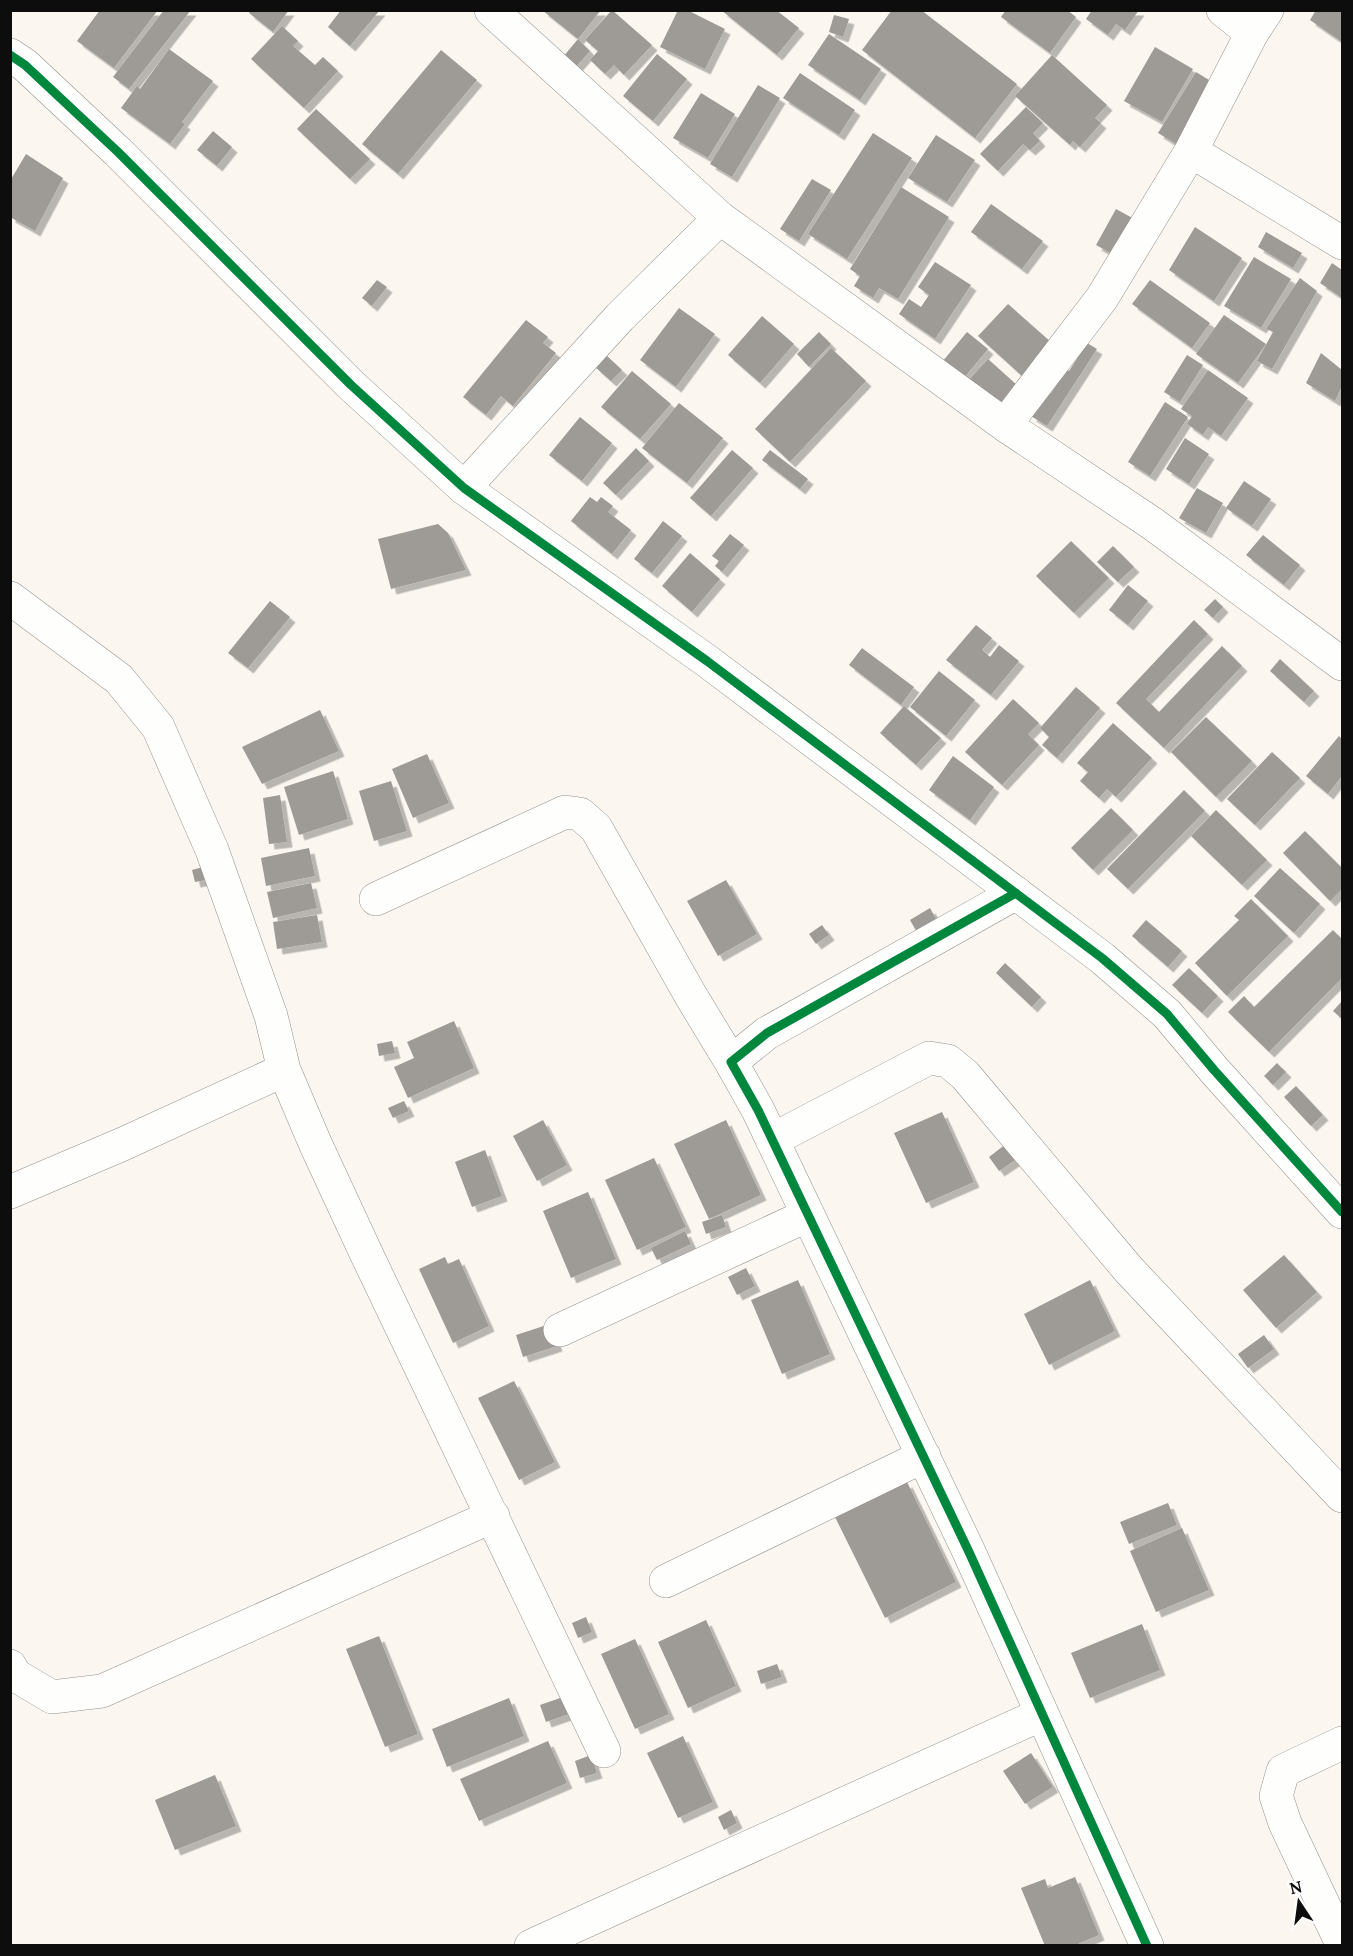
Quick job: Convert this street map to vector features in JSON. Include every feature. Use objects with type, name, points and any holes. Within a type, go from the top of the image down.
[{"type":"street","points":[[491,10],[720,218],[1005,425],[1153,524],[1342,664]]},
{"type":"street","points":[[1005,425],[1102,298],[1191,151],[1259,22],[1223,10]]},
{"type":"street","points":[[10,55],[25,65],[117,152],[351,385],[464,489],[707,661],[1102,958],[1167,1014],[1214,1070],[1342,1212]]},
{"type":"street","points":[[1191,151],[1342,243]]},
{"type":"street","points":[[464,489],[620,317],[720,218]]},
{"type":"street","points":[[10,598],[119,679],[158,728],[212,850],[271,1016],[284,1070],[329,1173],[604,1750]]},
{"type":"street","points":[[376,899],[565,812],[580,814],[596,828],[758,1110],[969,1552],[1144,1945]]},
{"type":"street","points":[[731,1062],[766,1033],[1017,893]]},
{"type":"street","points":[[772,1140],[929,1058],[948,1061],[964,1075],[1129,1270],[1342,1496]]},
{"type":"street","points":[[10,1192],[123,1144],[284,1070]]},
{"type":"street","points":[[560,1330],[808,1215]]},
{"type":"street","points":[[666,1581],[924,1456]]},
{"type":"street","points":[[10,1666],[15,1675],[52,1697],[102,1691],[493,1516]]},
{"type":"street","points":[[531,1946],[1042,1714]]},
{"type":"street","points":[[1342,1743],[1283,1771],[1276,1796],[1285,1823],[1342,1944]]},
{"type":"building","points":[[100,10],[158,10],[114,68],[77,41]]},
{"type":"building","points":[[164,10],[191,10],[129,89],[113,77]]},
{"type":"building","points":[[251,10],[289,10],[273,32],[249,13]]},
{"type":"building","points":[[341,10],[380,10],[350,46],[328,27]]},
{"type":"building","points":[[542,10],[601,10],[578,39]]},
{"type":"building","points":[[612,10],[652,45],[624,75],[614,65],[605,74],[590,60],[598,51],[585,40]]},
{"type":"building","points":[[678,10],[687,10],[725,29],[705,69],[660,47]]},
{"type":"building","points":[[721,10],[776,10],[799,28],[777,55]]},
{"type":"building","points":[[892,10],[921,10],[1017,84],[975,138],[862,50]]},
{"type":"building","points":[[1006,10],[1067,10],[1076,17],[1050,53],[1001,17]]},
{"type":"building","points":[[1092,10],[1139,10],[1125,30],[1116,24],[1108,35],[1086,19]]},
{"type":"building","points":[[1316,10],[1342,10],[1342,42],[1310,20]]},
{"type":"building","points":[[834,15],[849,19],[843,37],[829,32]]},
{"type":"building","points":[[282,26],[298,41],[293,46],[315,65],[323,57],[338,71],[304,108],[251,59]]},
{"type":"building","points":[[829,34],[881,69],[860,100],[808,65]]},
{"type":"building","points":[[578,39],[590,51],[575,68],[563,57]]},
{"type":"building","points":[[1155,47],[1193,69],[1162,122],[1124,101]]},
{"type":"building","points":[[169,49],[213,81],[182,122],[185,124],[170,144],[121,108],[137,86],[140,89]]},
{"type":"building","points":[[441,50],[477,80],[398,174],[362,144]]},
{"type":"building","points":[[657,54],[687,79],[653,121],[623,96]]},
{"type":"building","points":[[1052,55],[1107,105],[1095,118],[1101,123],[1080,147],[1073,141],[1070,145],[1015,96]]},
{"type":"building","points":[[1196,72],[1214,83],[1176,144],[1158,133]]},
{"type":"building","points":[[800,73],[855,110],[839,135],[783,98]]},
{"type":"building","points":[[758,85],[780,98],[732,177],[710,164]]},
{"type":"building","points":[[701,93],[735,114],[708,158],[673,138]]},
{"type":"building","points":[[1026,107],[1043,123],[1033,133],[1040,141],[1030,150],[1023,144],[998,171],[980,154]]},
{"type":"building","points":[[316,109],[370,159],[350,179],[297,129]]},
{"type":"building","points":[[213,131],[232,147],[217,166],[197,150]]},
{"type":"building","points":[[873,133],[912,158],[847,259],[808,234]]},
{"type":"building","points":[[936,135],[975,160],[947,202],[908,178]]},
{"type":"building","points":[[26,154],[63,178],[35,231],[10,217],[10,181]]},
{"type":"building","points":[[812,179],[831,190],[799,241],[780,229]]},
{"type":"building","points":[[901,187],[949,217],[898,299],[879,288],[873,298],[854,286],[860,276],[850,269]]},
{"type":"building","points":[[991,204],[1043,241],[1022,269],[971,232]]},
{"type":"building","points":[[1116,209],[1136,220],[1116,256],[1096,245]]},
{"type":"building","points":[[1195,227],[1242,258],[1214,301],[1169,270]]},
{"type":"building","points":[[1266,232],[1302,253],[1293,268],[1258,247]]},
{"type":"building","points":[[1254,257],[1291,279],[1261,328],[1224,306]]},
{"type":"building","points":[[935,262],[971,285],[935,339],[899,314],[909,299],[921,307],[929,295],[918,287]]},
{"type":"building","points":[[1332,263],[1342,270],[1342,298],[1320,283]]},
{"type":"building","points":[[1300,278],[1317,291],[1272,369],[1257,361],[1273,332],[1266,329]]},
{"type":"building","points":[[377,280],[387,287],[372,306],[362,298]]},
{"type":"building","points":[[1150,280],[1210,323],[1192,348],[1132,304]]},
{"type":"building","points":[[1008,304],[1052,343],[1022,376],[978,336]]},
{"type":"building","points":[[679,308],[715,334],[676,387],[640,360]]},
{"type":"building","points":[[1224,315],[1266,344],[1238,383],[1196,354]]},
{"type":"building","points":[[762,316],[794,344],[760,383],[728,355]]},
{"type":"building","points":[[526,320],[548,337],[543,343],[556,353],[513,406],[501,396],[486,415],[463,397]]},
{"type":"building","points":[[819,332],[831,344],[809,367],[797,354]]},
{"type":"building","points":[[967,332],[988,349],[963,379],[942,362]]},
{"type":"building","points":[[1087,343],[1097,349],[1047,426],[1031,416],[1048,390],[1051,393],[1066,369],[1069,371]]},
{"type":"building","points":[[831,348],[866,381],[790,462],[755,429]]},
{"type":"building","points":[[1321,353],[1342,370],[1342,386],[1335,401],[1306,383]]},
{"type":"building","points":[[606,355],[622,370],[611,381],[595,367]]},
{"type":"building","points":[[1187,355],[1203,365],[1180,402],[1164,392]]},
{"type":"building","points":[[988,359],[1018,386],[997,409],[967,382]]},
{"type":"building","points":[[1208,370],[1248,398],[1221,436],[1208,427],[1203,435],[1187,424],[1192,416],[1181,409]]},
{"type":"building","points":[[632,371],[671,404],[640,439],[601,407]]},
{"type":"building","points":[[1165,402],[1188,417],[1150,476],[1128,462]]},
{"type":"building","points":[[679,403],[723,438],[687,483],[642,448]]},
{"type":"building","points":[[580,417],[612,443],[582,481],[549,455]]},
{"type":"building","points":[[1185,438],[1209,454],[1189,484],[1166,469]]},
{"type":"building","points":[[636,448],[649,461],[616,495],[603,483]]},
{"type":"building","points":[[732,450],[753,468],[711,516],[690,498]]},
{"type":"building","points":[[770,450],[808,479],[800,489],[762,460]]},
{"type":"building","points":[[1244,481],[1271,499],[1252,526],[1226,508]]},
{"type":"building","points":[[1197,488],[1223,503],[1206,533],[1179,518]]},
{"type":"building","points":[[590,497],[597,502],[601,497],[613,506],[608,512],[631,530],[612,554],[571,521]]},
{"type":"building","points":[[663,521],[682,536],[652,573],[634,559]]},
{"type":"building","points":[[438,524],[448,533],[466,570],[391,589],[378,539]]},
{"type":"building","points":[[730,534],[744,545],[722,572],[715,566],[719,561],[712,556]]},
{"type":"building","points":[[1263,535],[1300,565],[1284,585],[1246,555]]},
{"type":"building","points":[[1071,541],[1109,578],[1074,613],[1036,576]]},
{"type":"building","points":[[1113,546],[1134,567],[1118,582],[1097,562]]},
{"type":"building","points":[[690,553],[720,579],[692,612],[662,586]]},
{"type":"building","points":[[1128,585],[1148,601],[1128,625],[1109,610]]},
{"type":"building","points":[[1215,599],[1223,607],[1213,618],[1204,610]]},
{"type":"building","points":[[270,601],[290,617],[248,668],[228,653]]},
{"type":"building","points":[[1194,620],[1208,634],[1146,699],[1159,712],[1222,646],[1242,666],[1164,748],[1116,703]]},
{"type":"building","points":[[976,625],[992,638],[982,650],[990,657],[999,645],[1019,661],[991,695],[946,660]]},
{"type":"building","points":[[862,648],[914,687],[901,705],[849,665]]},
{"type":"building","points":[[1280,659],[1314,691],[1304,702],[1270,671]]},
{"type":"building","points":[[939,671],[975,700],[946,736],[910,707]]},
{"type":"building","points":[[1076,687],[1100,708],[1057,758],[1042,745],[1049,737],[1040,728]]},
{"type":"building","points":[[1013,699],[1039,723],[1028,734],[1039,745],[1002,785],[965,752]]},
{"type":"building","points":[[904,706],[941,738],[916,765],[880,733]]},
{"type":"building","points":[[320,710],[339,751],[262,784],[242,747]]},
{"type":"building","points":[[1206,717],[1252,761],[1216,797],[1171,752]]},
{"type":"building","points":[[1113,723],[1152,758],[1116,797],[1107,789],[1099,798],[1080,781],[1088,772],[1077,763]]},
{"type":"building","points":[[1339,736],[1342,739],[1342,776],[1328,794],[1306,776]]},
{"type":"building","points":[[1272,752],[1300,778],[1255,825],[1227,799]]},
{"type":"building","points":[[427,754],[449,803],[413,818],[392,769]]},
{"type":"building","points":[[953,756],[994,787],[970,820],[929,790]]},
{"type":"building","points":[[333,771],[348,819],[299,835],[284,787]]},
{"type":"building","points":[[391,781],[407,831],[374,841],[359,791]]},
{"type":"building","points":[[1184,790],[1205,811],[1128,889],[1107,869]]},
{"type":"building","points":[[280,795],[287,842],[269,844],[263,798]]},
{"type":"building","points":[[1111,808],[1133,830],[1093,870],[1071,848]]},
{"type":"building","points":[[1216,810],[1267,860],[1242,885],[1191,836]]},
{"type":"building","points":[[1305,831],[1342,868],[1342,889],[1330,901],[1283,853]]},
{"type":"building","points":[[309,848],[315,876],[266,886],[261,858]]},
{"type":"building","points":[[203,867],[206,880],[195,882],[192,870]]},
{"type":"building","points":[[1280,868],[1320,904],[1294,933],[1254,896]]},
{"type":"building","points":[[726,880],[757,934],[718,956],[687,901]]},
{"type":"building","points":[[311,883],[317,908],[273,918],[267,892]]},
{"type":"building","points":[[1251,899],[1288,936],[1227,996],[1195,963],[1239,920],[1234,916]]},
{"type":"building","points":[[930,908],[939,924],[919,936],[910,920]]},
{"type":"building","points":[[317,915],[322,942],[277,949],[273,922]]},
{"type":"building","points":[[1146,920],[1182,951],[1168,967],[1132,936]]},
{"type":"building","points":[[822,925],[829,935],[816,944],[809,934]]},
{"type":"building","points":[[1333,930],[1342,939],[1342,978],[1269,1052],[1228,1012],[1244,996],[1254,1007]]},
{"type":"building","points":[[1005,963],[1041,997],[1032,1007],[996,973]]},
{"type":"building","points":[[1189,968],[1218,996],[1202,1013],[1172,985]]},
{"type":"building","points":[[1342,1001],[1342,1019],[1333,1011]]},
{"type":"building","points":[[454,1021],[474,1068],[408,1098],[394,1067],[414,1058],[407,1042]]},
{"type":"building","points":[[392,1041],[395,1053],[379,1056],[377,1044]]},
{"type":"building","points":[[1277,1063],[1286,1072],[1273,1085],[1264,1076]]},
{"type":"building","points":[[1296,1086],[1323,1115],[1311,1126],[1284,1097]]},
{"type":"building","points":[[404,1101],[409,1111],[393,1118],[388,1108]]},
{"type":"building","points":[[942,1112],[974,1182],[926,1203],[894,1133]]},
{"type":"building","points":[[543,1120],[567,1165],[537,1181],[513,1136]]},
{"type":"building","points":[[726,1120],[761,1195],[709,1219],[674,1144]]},
{"type":"building","points":[[1006,1144],[1017,1159],[999,1171],[989,1157]]},
{"type":"building","points":[[485,1150],[502,1196],[472,1207],[455,1162]]},
{"type":"building","points":[[654,1158],[686,1227],[637,1250],[605,1180]]},
{"type":"building","points":[[588,1192],[616,1259],[571,1278],[543,1211]]},
{"type":"building","points":[[722,1215],[726,1227],[706,1234],[702,1222]]},
{"type":"building","points":[[685,1231],[691,1244],[657,1260],[651,1248]]},
{"type":"building","points":[[1284,1255],[1317,1292],[1276,1328],[1243,1290]]},
{"type":"building","points":[[445,1257],[448,1264],[459,1259],[489,1326],[453,1343],[419,1269]]},
{"type":"building","points":[[746,1268],[755,1286],[737,1295],[728,1277]]},
{"type":"building","points":[[798,1280],[830,1354],[782,1374],[751,1300]]},
{"type":"building","points":[[1090,1280],[1115,1331],[1049,1365],[1024,1314]]},
{"type":"building","points":[[550,1324],[557,1346],[523,1357],[516,1335]]},
{"type":"building","points":[[1264,1335],[1274,1349],[1248,1368],[1238,1354]]},
{"type":"building","points":[[514,1381],[555,1462],[519,1480],[478,1398]]},
{"type":"building","points":[[907,1482],[956,1582],[885,1618],[835,1517]]},
{"type":"building","points":[[1168,1503],[1177,1525],[1129,1544],[1120,1522]]},
{"type":"building","points":[[1182,1528],[1209,1590],[1156,1612],[1130,1551]]},
{"type":"building","points":[[586,1617],[592,1632],[578,1638],[572,1623]]},
{"type":"building","points":[[706,1620],[736,1686],[688,1708],[658,1642]]},
{"type":"building","points":[[1142,1624],[1160,1670],[1090,1698],[1071,1653]]},
{"type":"building","points":[[379,1636],[418,1734],[385,1747],[346,1649]]},
{"type":"building","points":[[635,1639],[669,1714],[635,1729],[601,1654]]},
{"type":"building","points":[[777,1664],[782,1677],[761,1684],[757,1671]]},
{"type":"building","points":[[563,1697],[569,1714],[546,1722],[540,1705]]},
{"type":"building","points":[[509,1698],[524,1736],[447,1767],[432,1729]]},
{"type":"building","points":[[683,1736],[713,1802],[678,1818],[647,1753]]},
{"type":"building","points":[[548,1741],[567,1783],[479,1821],[460,1779]]},
{"type":"building","points":[[1031,1753],[1053,1787],[1025,1804],[1003,1771]]},
{"type":"building","points":[[591,1755],[597,1773],[580,1778],[575,1761]]},
{"type":"building","points":[[215,1775],[236,1826],[175,1850],[155,1800]]},
{"type":"building","points":[[731,1810],[737,1823],[724,1830],[718,1817]]},
{"type":"building","points":[[1075,1877],[1099,1935],[1073,1946],[1045,1946],[1021,1888],[1045,1879],[1048,1888]]},
{"type":"cycle path","points":[[10,55],[25,65],[118,152],[351,385],[464,488],[707,661],[1102,958],[1167,1014],[1214,1070],[1342,1212]]},
{"type":"cycle path","points":[[1016,893],[767,1033],[731,1062],[758,1110],[969,1552],[1147,1946]]}]
